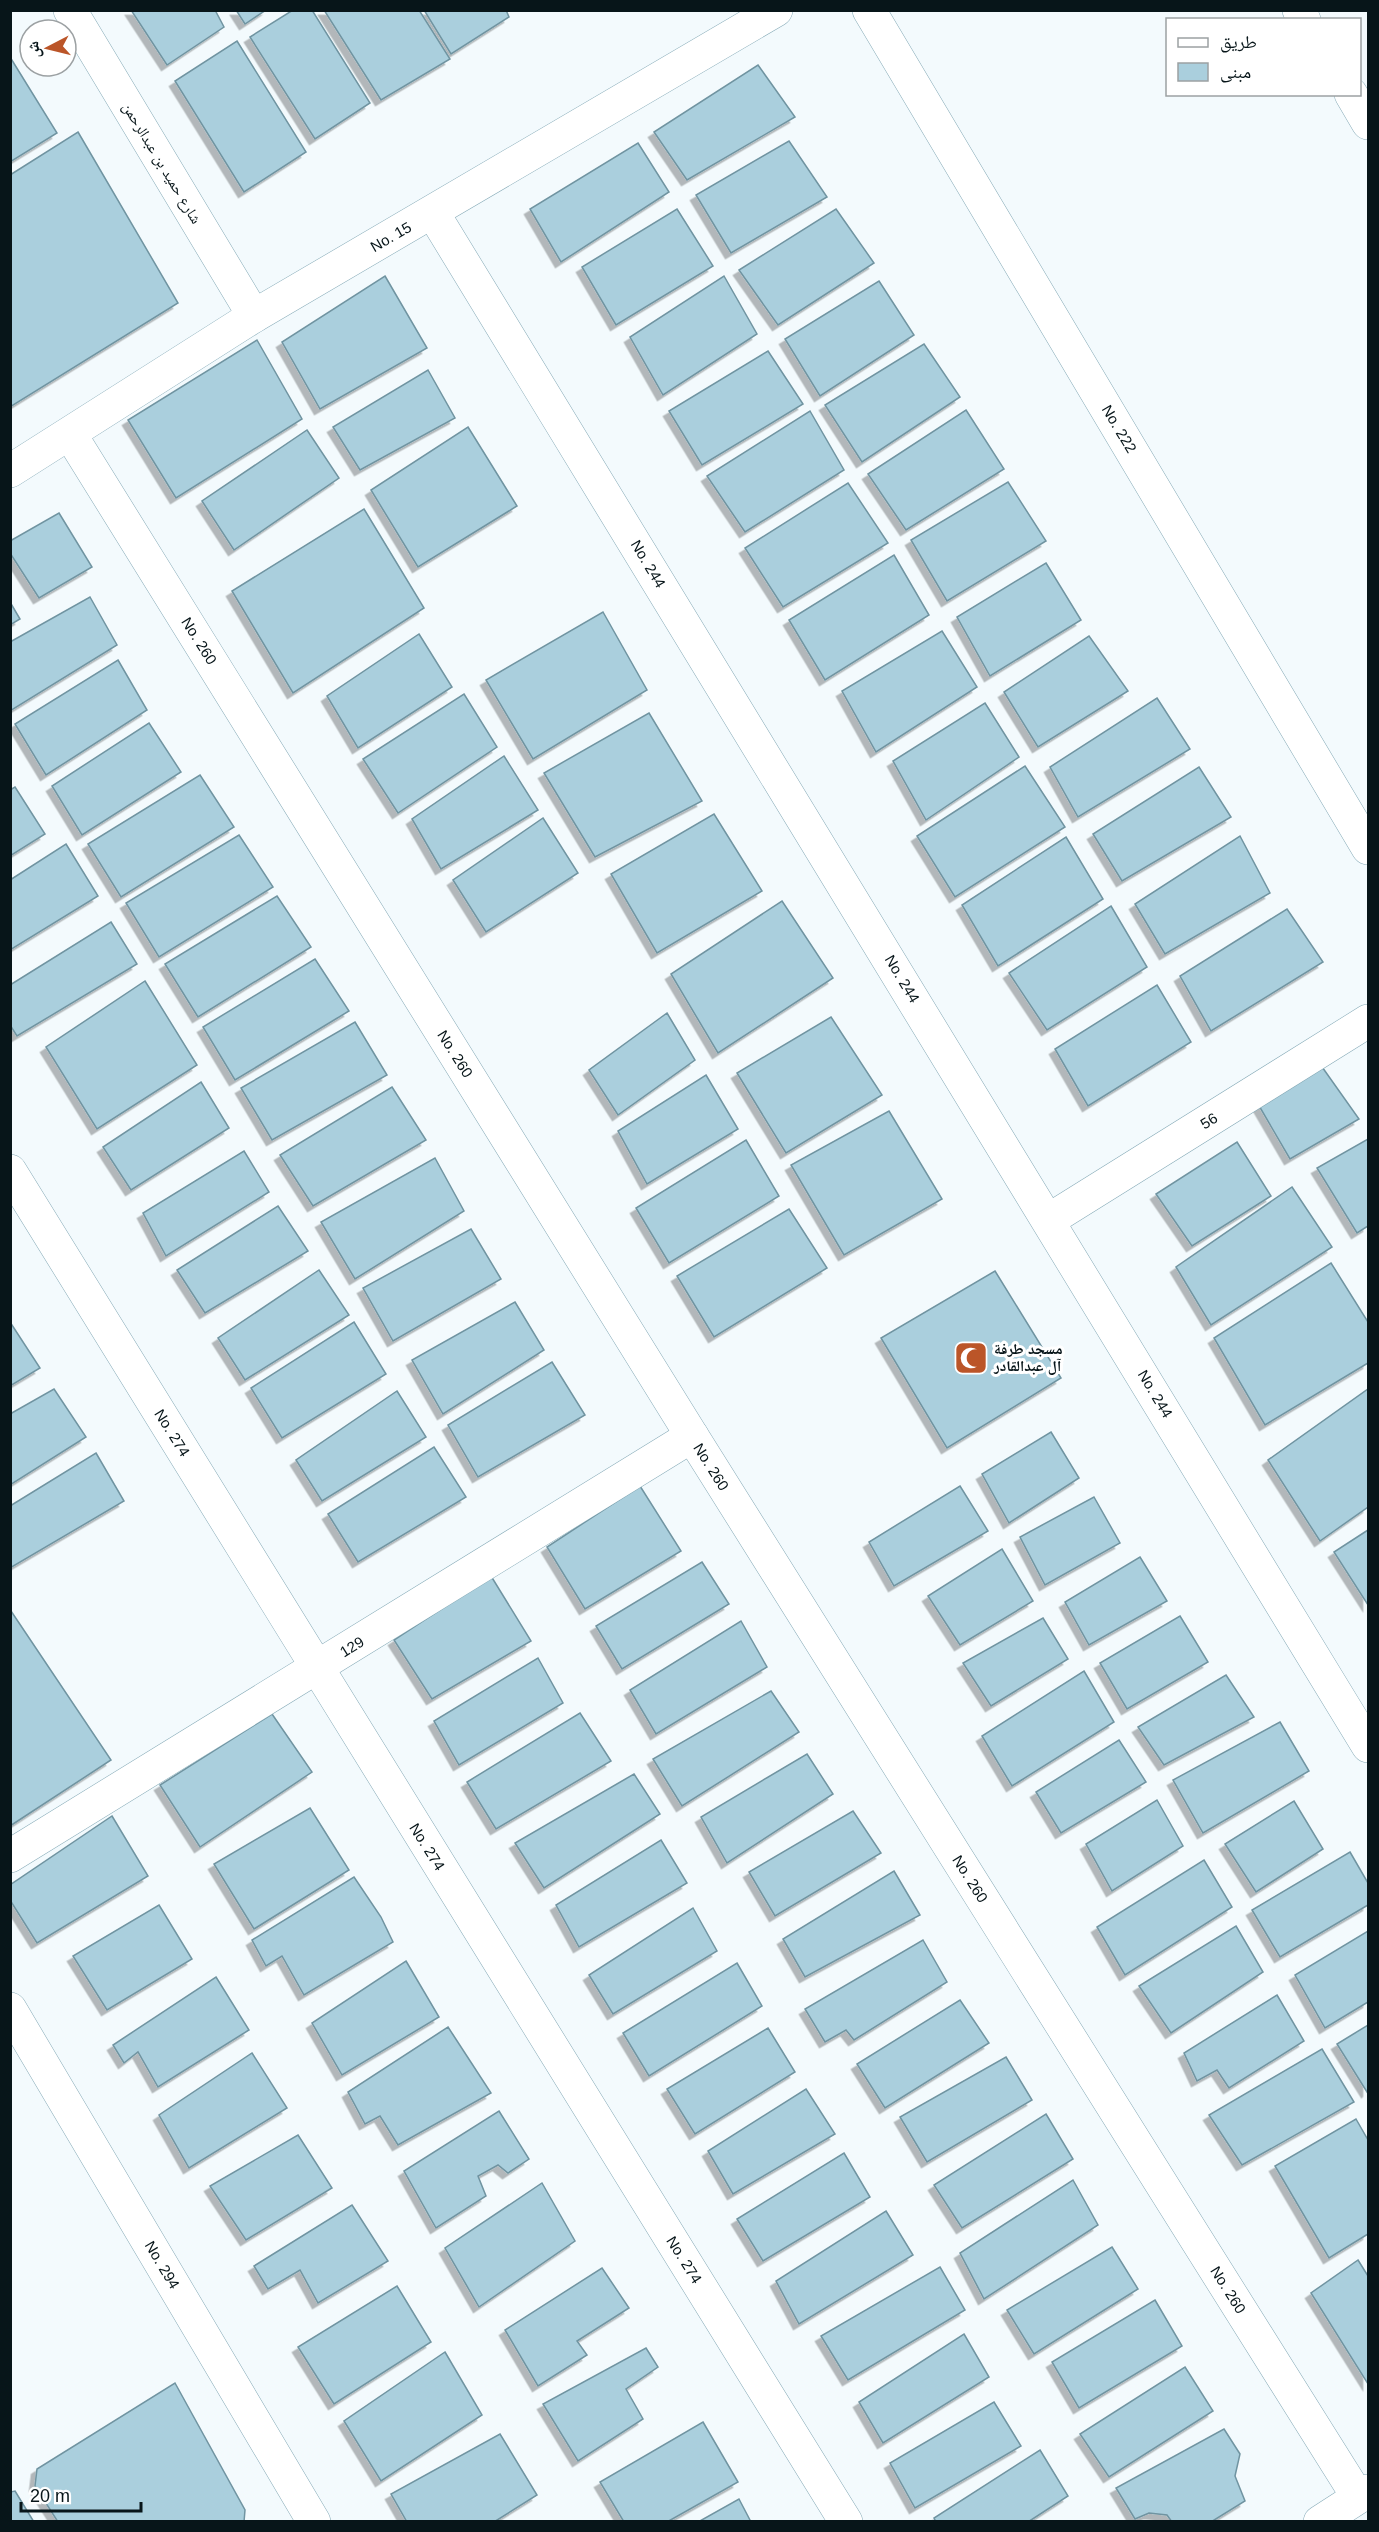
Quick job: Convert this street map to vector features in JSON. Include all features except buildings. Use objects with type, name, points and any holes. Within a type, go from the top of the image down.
[{"type":"street","name":"شارع حميد بن عبدالرحمن","points":[[70,10],[254,316]]},
{"type":"street","name":"No. 15","points":[[10,471],[254,316],[776,10]]},
{"type":"street","name":"No. 222","points":[[869,10],[1368,848]]},
{"type":"street","points":[[1352,96],[1368,123]]},
{"type":"street","name":"No. 244","points":[[433,213],[1368,1746]]},
{"type":"street","name":"No. 260","points":[[70,434],[692,1436],[1363,2494]]},
{"type":"street","name":"56","points":[[1049,1220],[1368,1022]]},
{"type":"street","name":"No. 274","points":[[10,1171],[846,2522]]},
{"type":"street","name":"129","points":[[10,1856],[692,1436]]},
{"type":"street","name":"No. 294","points":[[10,2009],[314,2522]]},
{"type":"street","points":[[1320,2522],[1363,2494]]},
{"type":"place","name":"مسجد طرفة آل عبدالقادر","points":[[971,1358]]}]
